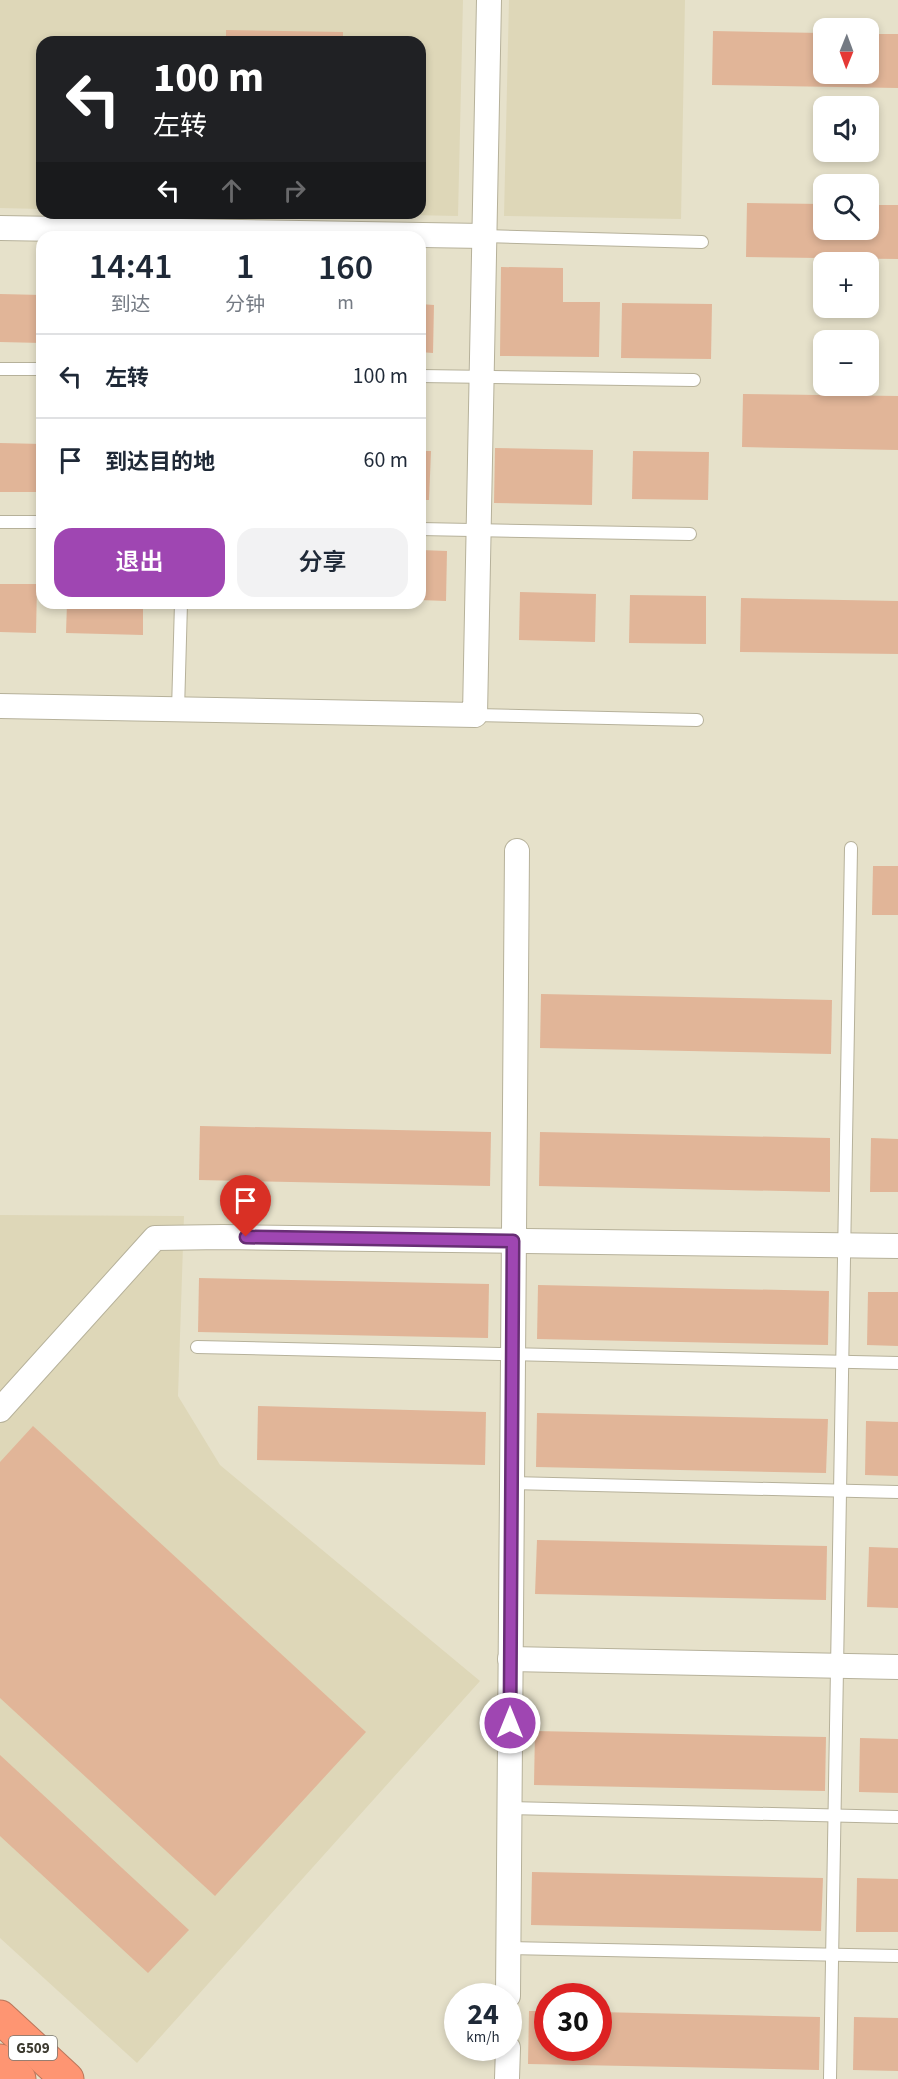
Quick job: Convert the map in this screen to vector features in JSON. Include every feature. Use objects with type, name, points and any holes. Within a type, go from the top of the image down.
[{"type":"highway","name":"G509","points":[[0,2017],[67,2079]]},
{"type":"highway","name":"G509","points":[[0,2061],[19,2079]]},
{"type":"street","points":[[0,706],[475,716],[489,0]]},
{"type":"street","points":[[0,228],[95,231]]},
{"type":"street","points":[[426,236],[484,236]]},
{"type":"street","points":[[508,1983],[517,851]]},
{"type":"street","points":[[0,1410],[155,1238],[898,1246]]},
{"type":"street","points":[[510,1659],[898,1667]]},
{"type":"street","points":[[507,2061],[507,2079]]},
{"type":"lane","points":[[484,236],[702,242]]},
{"type":"lane","points":[[0,369],[36,369]]},
{"type":"lane","points":[[426,376],[694,380]]},
{"type":"lane","points":[[0,522],[36,522]]},
{"type":"lane","points":[[426,529],[690,534]]},
{"type":"lane","points":[[178,710],[181,609]]},
{"type":"lane","points":[[475,716],[697,720]]},
{"type":"lane","points":[[830,2079],[851,848]]},
{"type":"lane","points":[[197,1347],[898,1363]]},
{"type":"lane","points":[[511,1483],[898,1492]]},
{"type":"lane","points":[[509,1808],[898,1817]]},
{"type":"lane","points":[[508,1948],[898,1956]]},
{"type":"shaded area","points":[[0,0],[463,0],[458,216],[426,215],[426,36],[36,36],[36,209],[0,208]]},
{"type":"shaded area","points":[[509,0],[685,0],[681,219],[504,216]]},
{"type":"shaded area","points":[[0,1215],[184,1216],[178,1396],[220,1465],[480,1681],[137,2063],[0,1938]]},
{"type":"building","points":[[226,30],[343,32],[343,36],[226,36]]},
{"type":"building","points":[[713,31],[813,33],[813,84],[879,84],[879,34],[898,34],[898,88],[712,85]]},
{"type":"building","points":[[747,203],[813,204],[813,240],[879,240],[879,205],[898,205],[898,259],[879,259],[879,252],[813,252],[813,258],[746,257]]},
{"type":"building","points":[[501,267],[563,268],[563,302],[600,302],[599,357],[500,356]]},
{"type":"building","points":[[0,294],[36,295],[36,343],[0,342]]},
{"type":"building","points":[[622,303],[712,304],[711,359],[621,358]]},
{"type":"building","points":[[426,304],[434,305],[433,353],[426,352]]},
{"type":"building","points":[[743,394],[898,396],[898,450],[742,447]]},
{"type":"building","points":[[0,443],[36,444],[36,492],[0,492]]},
{"type":"building","points":[[495,448],[593,450],[592,505],[494,503]]},
{"type":"building","points":[[426,451],[431,451],[429,500],[426,500]]},
{"type":"building","points":[[633,451],[709,452],[708,500],[632,499]]},
{"type":"building","points":[[426,550],[447,551],[446,601],[426,600]]},
{"type":"building","points":[[0,584],[36,584],[36,633],[0,632]]},
{"type":"building","points":[[520,592],[596,594],[595,642],[519,640]]},
{"type":"building","points":[[630,595],[706,596],[706,644],[629,643]]},
{"type":"building","points":[[741,598],[898,601],[898,654],[740,652]]},
{"type":"building","points":[[67,609],[143,609],[143,635],[66,633]]},
{"type":"building","points":[[873,866],[898,866],[898,915],[872,915]]},
{"type":"building","points":[[541,994],[832,1000],[831,1054],[540,1048]]},
{"type":"building","points":[[200,1126],[491,1132],[490,1186],[199,1180]]},
{"type":"building","points":[[540,1132],[830,1138],[830,1192],[539,1186]]},
{"type":"building","points":[[871,1138],[898,1139],[898,1192],[870,1192]]},
{"type":"building","points":[[199,1278],[489,1284],[488,1338],[198,1332]]},
{"type":"building","points":[[538,1285],[829,1291],[828,1345],[537,1339]]},
{"type":"building","points":[[868,1292],[898,1292],[898,1346],[867,1345]]},
{"type":"building","points":[[258,1406],[486,1412],[485,1465],[257,1460]]},
{"type":"building","points":[[537,1413],[828,1419],[826,1473],[536,1467]]},
{"type":"building","points":[[866,1421],[898,1422],[898,1476],[865,1475]]},
{"type":"building","points":[[33,1426],[366,1732],[215,1896],[0,1698],[0,1462]]},
{"type":"building","points":[[537,1540],[827,1546],[826,1600],[535,1594]]},
{"type":"building","points":[[869,1547],[898,1548],[898,1608],[867,1607]]},
{"type":"building","points":[[535,1731],[826,1737],[825,1791],[534,1785]]},
{"type":"building","points":[[860,1738],[898,1739],[898,1793],[859,1792]]},
{"type":"building","points":[[0,1755],[189,1930],[148,1973],[0,1836]]},
{"type":"building","points":[[532,1872],[823,1878],[821,1931],[531,1925]]},
{"type":"building","points":[[857,1878],[898,1879],[898,1932],[856,1932]]},
{"type":"building","points":[[529,2011],[534,2011],[534,2061],[612,2061],[612,2012],[820,2017],[819,2070],[528,2064]]},
{"type":"building","points":[[854,2017],[898,2018],[898,2071],[853,2070]]},
{"type":"route","points":[[246,1237],[513,1241],[510,1723]]}]
